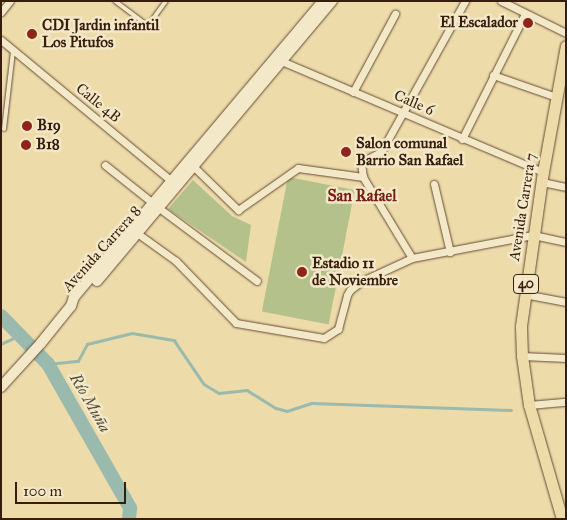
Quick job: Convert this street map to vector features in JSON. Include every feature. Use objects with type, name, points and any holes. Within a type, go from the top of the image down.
[{"type":"main road","name":"Avenida Carrera 7","points":[[562,519],[529,405],[520,326],[533,236],[566,46]]},
{"type":"street","points":[[1,12],[10,1]]},
{"type":"street","name":"Avenida Carrera 8","points":[[174,183],[194,166],[323,1]]},
{"type":"street","name":"Avenida Carrera 8","points":[[71,306],[74,297],[156,205],[278,60],[332,1]]},
{"type":"street","points":[[412,258],[363,177],[360,166],[364,160],[381,152],[465,1]]},
{"type":"street","points":[[501,1],[566,33]]},
{"type":"street","points":[[353,92],[395,14]]},
{"type":"street","points":[[462,139],[525,14]]},
{"type":"street","name":"Calle 4B","points":[[1,40],[174,183]]},
{"type":"street","name":"Calle 6","points":[[278,60],[402,112],[566,187]]},
{"type":"street","points":[[493,75],[556,97]]},
{"type":"street","points":[[105,165],[257,281]]},
{"type":"street","points":[[194,166],[238,210],[298,168],[363,177]]},
{"type":"street","points":[[434,184],[450,252]]},
{"type":"street","name":"Avenida Carrera 8","points":[[71,306],[81,300],[137,233],[156,205]]},
{"type":"street","points":[[137,233],[176,261],[236,323],[324,338],[338,329],[350,290],[362,281],[412,258],[533,236],[566,242]]},
{"type":"street","points":[[524,294],[566,302]]},
{"type":"street","points":[[1,387],[28,360],[71,306]]},
{"type":"street","points":[[522,356],[566,358]]},
{"type":"street","points":[[529,405],[566,402]]},
{"type":"lane","points":[[115,1],[144,23],[150,23],[166,1]]},
{"type":"lane","points":[[4,128],[13,51]]},
{"type":"green space","name":"Estadio 11 de Noviembre","points":[[288,177],[355,190],[329,324],[262,311]]},
{"type":"green space","points":[[193,180],[232,216],[251,225],[246,262],[168,209]]},
{"type":"waterway","name":"Río Muña","points":[[1,316],[48,364],[130,508],[129,519]]},
{"type":"waterway","points":[[48,364],[78,361],[87,344],[132,333],[174,340],[204,384],[219,393],[247,390],[276,408],[287,411],[312,403],[511,410]]},
{"type":"waterway","points":[[1,344],[20,335]]},
{"type":"place","name":"El Escalador","points":[[528,23]]},
{"type":"place","name":"CDI Jardin infantil Los Pitufos","points":[[32,34]]},
{"type":"place","name":"B19","points":[[27,126]]},
{"type":"place","name":"B18","points":[[26,145]]},
{"type":"place","name":"Salon comunal Barrio San Rafael","points":[[346,152]]},
{"type":"place","name":"Estadio 11 de Noviembre","points":[[302,272]]},
{"type":"district","name":"San Rafael","points":[[362,196]]}]
